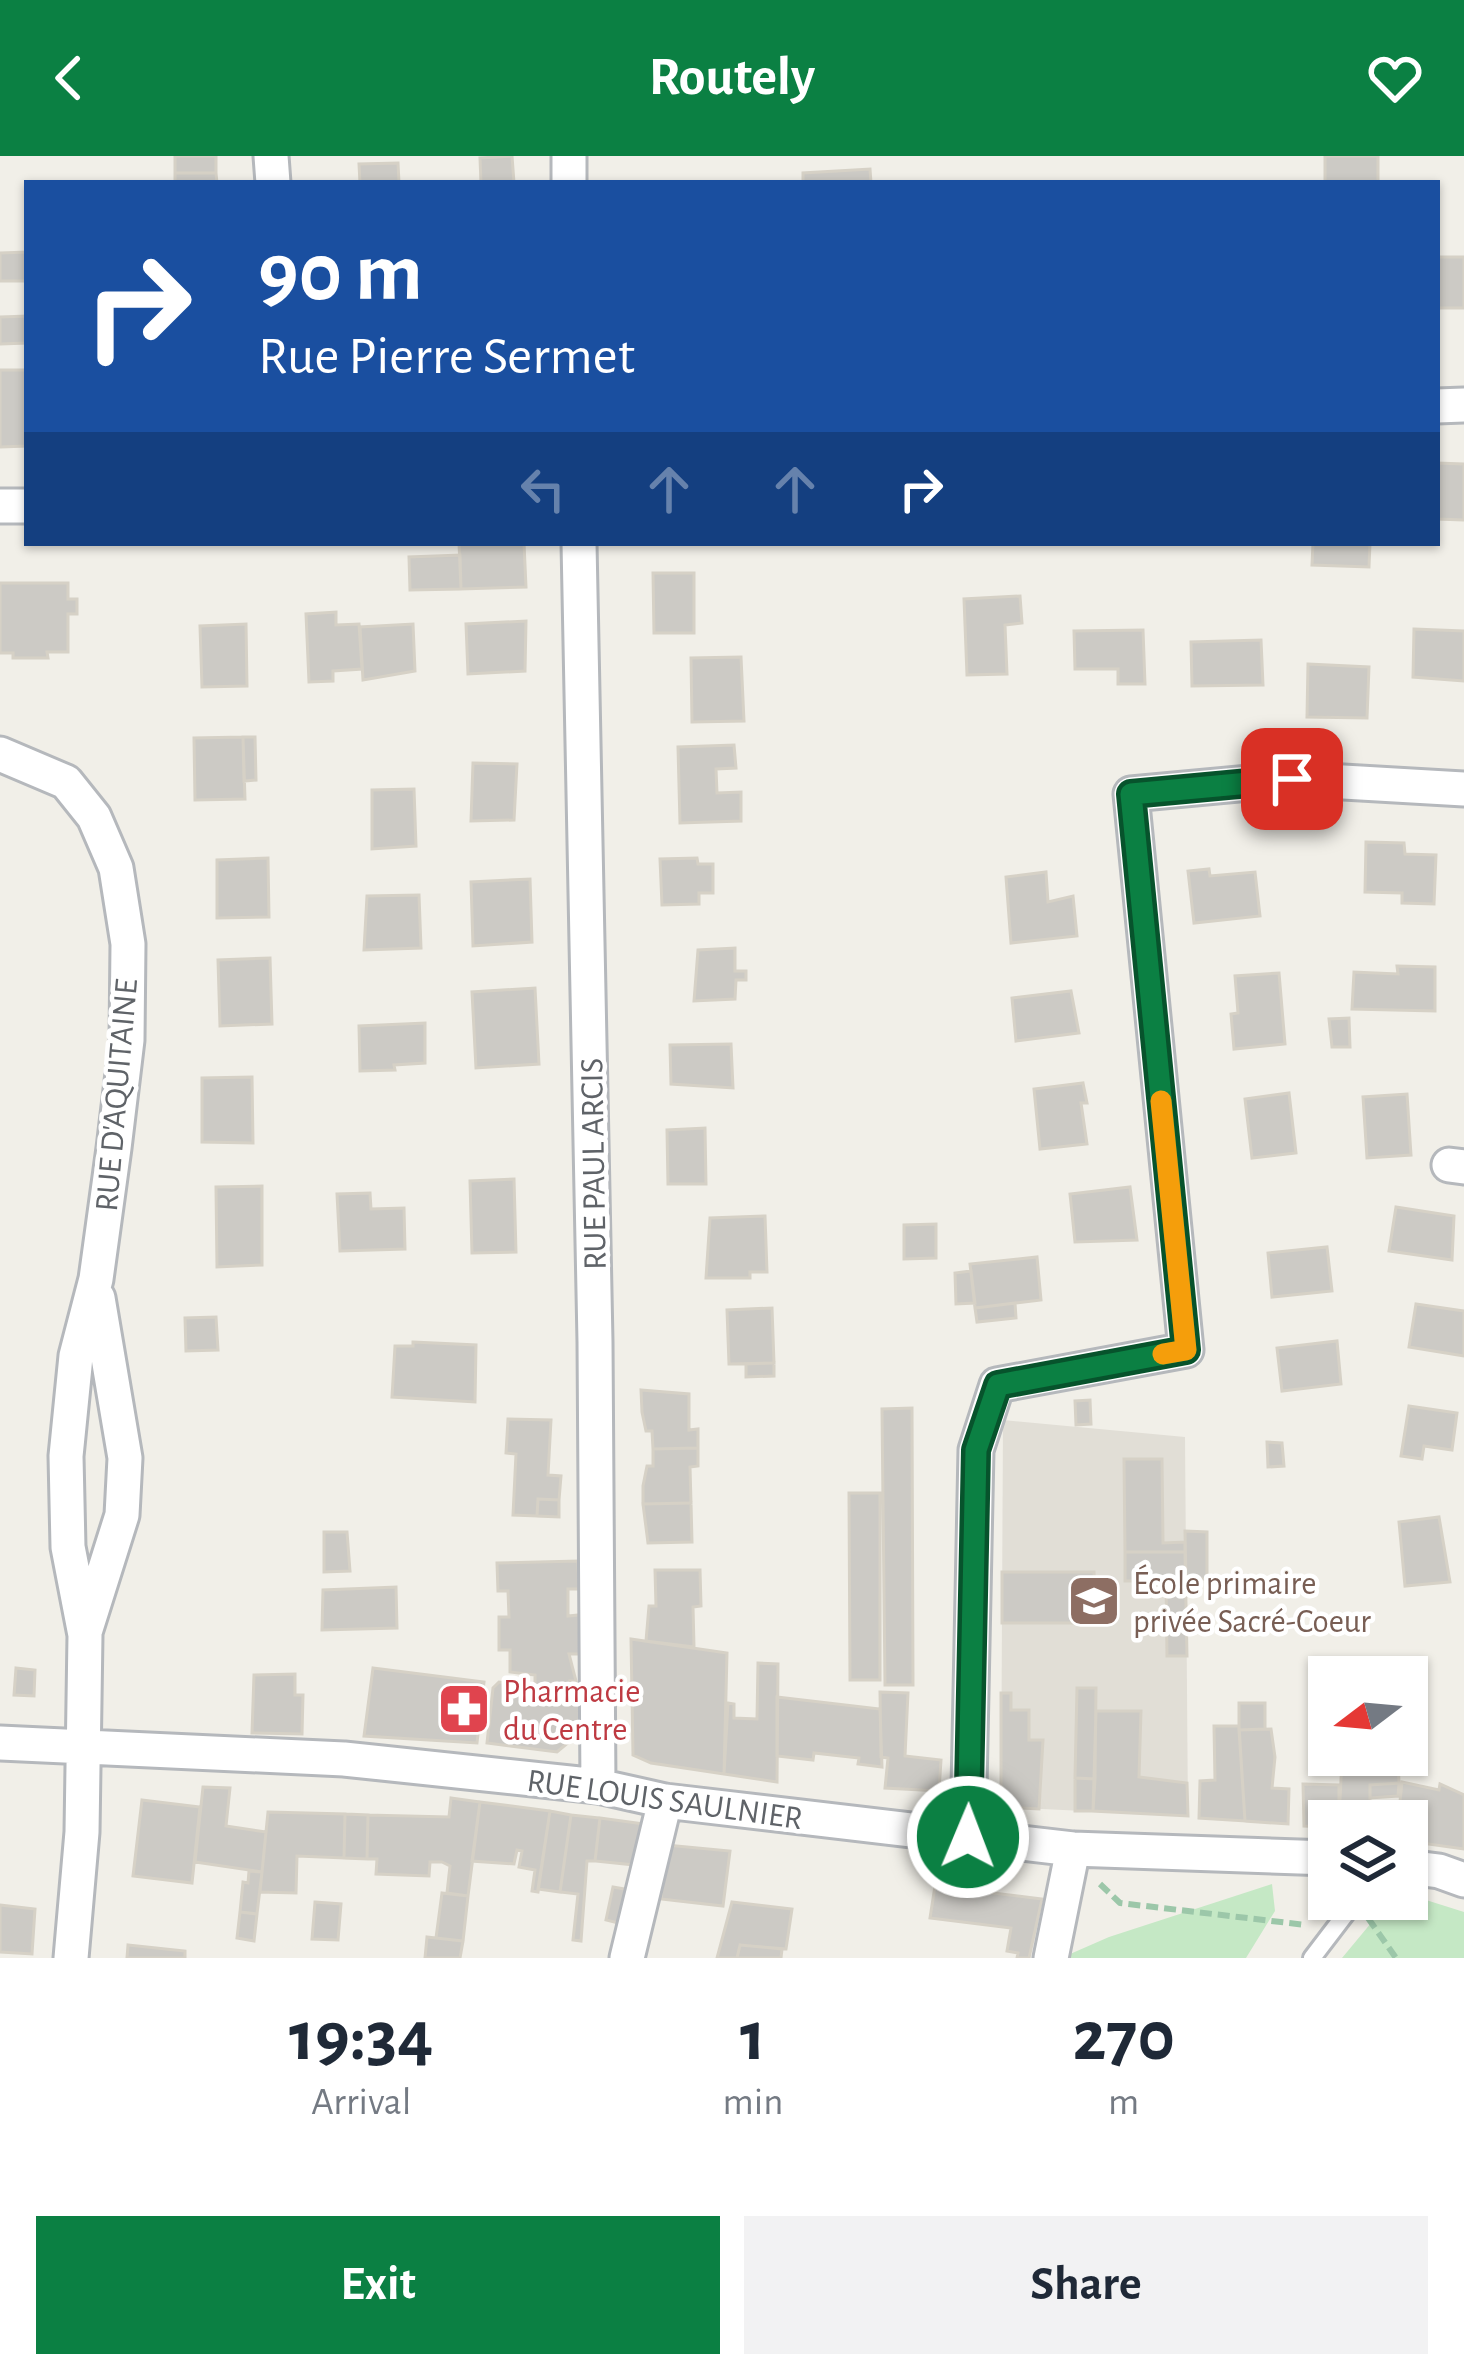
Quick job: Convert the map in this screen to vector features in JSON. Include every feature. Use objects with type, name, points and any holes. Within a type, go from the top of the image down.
[{"type":"street","name":"RUE PAUL ARCIS","points":[[579,546],[595,1342],[598,1786]]},
{"type":"street","name":"RUE D'AQUITAINE","points":[[0,754],[66,782],[94,817],[116,868],[128,944],[127,1040],[96,1279],[76,1356],[65,1456],[68,1547],[85,1635],[82,1832],[71,1958]]},
{"type":"street","points":[[968,1837],[976,1450],[998,1385],[1186,1350],[1131,794],[1292,779],[1464,789]]},
{"type":"street","name":"RUE D'AQUITAINE","points":[[85,1635],[122,1515],[125,1458],[96,1279]]},
{"type":"street","name":"RUE LOUIS SAULNIER","points":[[0,1743],[344,1759],[598,1786],[665,1801],[1073,1850],[1308,1857]]},
{"type":"street","points":[[627,1958],[665,1801]]},
{"type":"street","points":[[1051,1958],[1073,1850]]},
{"type":"street","points":[[1428,1870],[1464,1880]]},
{"type":"lane","points":[[1312,1958],[1340,1920]]},
{"type":"path","points":[[1094,1879],[1120,1904],[1333,1928]]},
{"type":"path","points":[[1370,1920],[1396,1958]]},
{"type":"shaded area","name":"École primaire privée Sacré-Coeur","points":[[1003,1420],[1185,1437],[1188,1816],[1001,1807]]},
{"type":"green space","points":[[1272,1884],[1275,1911],[1246,1958],[1061,1958],[1109,1937]]},
{"type":"green space","points":[[1428,1901],[1464,1912],[1464,1958],[1342,1958],[1374,1920],[1428,1920]]},
{"type":"building","points":[[175,156],[216,156],[216,173],[175,173]]},
{"type":"building","points":[[512,156],[514,180],[481,180],[480,158]]},
{"type":"building","points":[[1325,156],[1378,156],[1378,180],[1325,180]]},
{"type":"building","points":[[398,163],[399,180],[360,180],[359,164]]},
{"type":"building","points":[[870,169],[871,180],[803,180],[803,173]]},
{"type":"building","points":[[175,173],[216,173],[217,180],[175,180]]},
{"type":"building","points":[[24,252],[24,281],[0,281],[0,253]]},
{"type":"building","points":[[1440,257],[1464,257],[1464,308],[1440,308]]},
{"type":"building","points":[[24,316],[24,343],[0,344],[0,317]]},
{"type":"building","points":[[0,370],[24,370],[24,446],[0,447]]},
{"type":"building","points":[[1440,463],[1464,464],[1464,520],[1440,519]]},
{"type":"building","points":[[459,546],[524,546],[526,587],[461,589]]},
{"type":"building","points":[[1313,546],[1370,546],[1369,567],[1312,565]]},
{"type":"building","points":[[460,555],[461,589],[410,590],[409,557]]},
{"type":"building","points":[[653,573],[694,573],[694,633],[654,633]]},
{"type":"building","points":[[0,583],[68,583],[68,599],[77,599],[77,614],[68,614],[68,652],[47,652],[48,658],[13,658],[13,653],[0,653]]},
{"type":"building","points":[[1020,596],[1022,623],[1005,625],[1007,674],[967,675],[964,599]]},
{"type":"building","points":[[336,612],[336,625],[359,624],[362,669],[333,671],[333,681],[309,682],[306,614]]},
{"type":"building","points":[[526,621],[525,671],[468,674],[466,624]]},
{"type":"building","points":[[246,624],[247,686],[202,687],[200,626]]},
{"type":"building","points":[[413,624],[415,671],[363,680],[360,627]]},
{"type":"building","points":[[1414,629],[1464,631],[1464,681],[1413,677]]},
{"type":"building","points":[[1143,630],[1145,684],[1118,684],[1118,669],[1075,669],[1074,631]]},
{"type":"building","points":[[1261,640],[1263,685],[1192,686],[1191,642]]},
{"type":"building","points":[[741,657],[744,721],[692,722],[691,658]]},
{"type":"building","points":[[1308,664],[1369,667],[1367,718],[1307,717]]},
{"type":"building","points":[[243,737],[255,737],[256,780],[244,781]]},
{"type":"building","points":[[243,737],[245,799],[195,800],[194,738]]},
{"type":"building","points":[[734,745],[736,768],[716,769],[717,793],[741,792],[741,821],[680,823],[678,747]]},
{"type":"building","points":[[473,763],[517,764],[514,820],[471,821]]},
{"type":"building","points":[[414,789],[416,846],[372,849],[372,790]]},
{"type":"building","points":[[1366,842],[1404,843],[1405,854],[1436,855],[1434,904],[1402,903],[1402,893],[1365,892]]},
{"type":"building","points":[[268,858],[269,917],[217,918],[217,860]]},
{"type":"building","points":[[697,858],[698,864],[713,864],[713,893],[699,893],[699,904],[662,905],[660,859]]},
{"type":"building","points":[[1209,869],[1210,876],[1255,872],[1260,916],[1194,923],[1188,871]]},
{"type":"building","points":[[1046,872],[1048,902],[1073,896],[1077,936],[1011,943],[1006,877]]},
{"type":"building","points":[[530,879],[532,942],[473,946],[471,882]]},
{"type":"building","points":[[419,895],[421,948],[364,950],[367,896]]},
{"type":"building","points":[[735,948],[735,971],[746,971],[746,980],[736,980],[735,999],[694,1001],[698,950]]},
{"type":"building","points":[[270,958],[272,1024],[220,1026],[218,960]]},
{"type":"building","points":[[1397,966],[1435,967],[1435,1011],[1352,1009],[1354,972],[1398,974]]},
{"type":"building","points":[[1279,973],[1285,1044],[1234,1049],[1235,976]]},
{"type":"building","points":[[535,988],[539,1064],[476,1068],[472,992]]},
{"type":"building","points":[[1071,991],[1079,1033],[1016,1041],[1012,998]]},
{"type":"building","points":[[1349,1018],[1350,1047],[1332,1047],[1329,1019]]},
{"type":"building","points":[[425,1023],[425,1063],[360,1071],[359,1026]]},
{"type":"building","points":[[731,1044],[733,1088],[671,1084],[670,1045]]},
{"type":"building","points":[[252,1077],[253,1143],[202,1142],[202,1078]]},
{"type":"building","points":[[1083,1083],[1087,1144],[1040,1149],[1034,1089]]},
{"type":"building","points":[[1289,1093],[1296,1153],[1252,1158],[1245,1099]]},
{"type":"building","points":[[1407,1094],[1411,1155],[1367,1158],[1363,1097]]},
{"type":"building","points":[[705,1128],[706,1184],[668,1184],[667,1130]]},
{"type":"building","points":[[514,1179],[516,1252],[472,1253],[470,1181]]},
{"type":"building","points":[[262,1186],[262,1265],[217,1267],[216,1187]]},
{"type":"building","points":[[1130,1187],[1137,1240],[1075,1242],[1070,1194]]},
{"type":"building","points":[[370,1193],[371,1209],[404,1208],[405,1249],[340,1251],[337,1194]]},
{"type":"building","points":[[1396,1207],[1454,1216],[1452,1260],[1389,1251]]},
{"type":"building","points":[[765,1216],[767,1272],[750,1272],[750,1278],[706,1278],[710,1218]]},
{"type":"building","points":[[936,1224],[936,1258],[904,1259],[904,1225]]},
{"type":"building","points":[[1327,1247],[1332,1291],[1272,1297],[1268,1253]]},
{"type":"building","points":[[1037,1257],[1041,1300],[975,1308],[970,1264]]},
{"type":"building","points":[[971,1271],[975,1303],[956,1304],[955,1273]]},
{"type":"building","points":[[1015,1303],[1016,1318],[977,1322],[975,1308]]},
{"type":"building","points":[[1416,1304],[1464,1311],[1464,1356],[1409,1347]]},
{"type":"building","points":[[772,1308],[774,1363],[729,1364],[727,1310]]},
{"type":"building","points":[[216,1317],[218,1350],[186,1351],[185,1318]]},
{"type":"building","points":[[1337,1341],[1341,1384],[1282,1391],[1277,1348]]},
{"type":"building","points":[[413,1342],[476,1345],[475,1402],[392,1397],[395,1346],[413,1346]]},
{"type":"building","points":[[774,1363],[774,1376],[746,1377],[746,1364]]},
{"type":"building","points":[[641,1390],[689,1394],[689,1430],[698,1429],[698,1448],[653,1449]]},
{"type":"building","points":[[1090,1400],[1091,1424],[1076,1425],[1075,1401]]},
{"type":"building","points":[[1409,1406],[1457,1413],[1452,1450],[1424,1446],[1422,1459],[1401,1456]]},
{"type":"building","points":[[912,1408],[913,1685],[885,1685],[882,1409]]},
{"type":"building","points":[[508,1419],[551,1420],[548,1475],[561,1476],[559,1500],[538,1499],[537,1516],[513,1515],[516,1454],[506,1453]]},
{"type":"building","points":[[1267,1442],[1282,1443],[1284,1466],[1268,1467]]},
{"type":"building","points":[[698,1448],[698,1466],[690,1467],[691,1503],[643,1504],[653,1449]]},
{"type":"building","points":[[1124,1459],[1162,1459],[1163,1543],[1185,1542],[1185,1552],[1125,1552]]},
{"type":"building","points":[[849,1493],[880,1493],[880,1680],[850,1680]]},
{"type":"building","points":[[538,1499],[559,1500],[559,1517],[537,1516]]},
{"type":"building","points":[[691,1503],[692,1542],[648,1543],[643,1504]]},
{"type":"building","points":[[1439,1517],[1450,1582],[1405,1586],[1399,1522]]},
{"type":"building","points":[[1185,1531],[1207,1532],[1207,1579],[1186,1579]]},
{"type":"building","points":[[324,1532],[347,1532],[350,1571],[324,1572]]},
{"type":"building","points":[[1125,1552],[1185,1552],[1187,1656],[1167,1656],[1166,1581],[1125,1581]]},
{"type":"building","points":[[578,1561],[579,1589],[568,1589],[568,1616],[579,1615],[580,1654],[569,1654],[576,1681],[570,1681],[570,1691],[580,1692],[581,1732],[557,1752],[487,1743],[493,1688],[499,1682],[535,1686],[535,1675],[510,1672],[510,1650],[499,1650],[499,1617],[509,1617],[508,1591],[498,1591],[497,1563]]},
{"type":"building","points":[[655,1570],[700,1570],[701,1606],[693,1607],[694,1647],[646,1641],[649,1606],[656,1606]]},
{"type":"building","points":[[1002,1572],[1094,1572],[1096,1623],[1002,1623]]},
{"type":"building","points":[[396,1587],[397,1628],[322,1630],[323,1590]]},
{"type":"building","points":[[631,1639],[727,1653],[724,1774],[651,1763],[633,1755]]},
{"type":"building","points":[[758,1663],[778,1664],[777,1782],[724,1774],[728,1703],[734,1704],[734,1718],[757,1719]]},
{"type":"building","points":[[16,1668],[35,1670],[34,1696],[14,1695]]},
{"type":"building","points":[[373,1668],[484,1682],[477,1743],[364,1736]]},
{"type":"building","points":[[295,1674],[295,1695],[303,1695],[302,1734],[252,1733],[254,1675]]},
{"type":"building","points":[[1077,1688],[1096,1688],[1095,1779],[1075,1778]]},
{"type":"building","points":[[880,1692],[908,1693],[905,1756],[941,1760],[939,1791],[885,1788],[888,1758],[881,1757]]},
{"type":"building","points":[[1001,1693],[1011,1693],[1011,1710],[1029,1710],[1029,1740],[1043,1740],[1039,1809],[1001,1807]]},
{"type":"building","points":[[777,1697],[880,1709],[882,1767],[858,1764],[859,1758],[814,1753],[813,1760],[777,1756]]},
{"type":"building","points":[[1239,1703],[1265,1703],[1265,1729],[1239,1730]]},
{"type":"building","points":[[1096,1711],[1141,1711],[1139,1777],[1187,1783],[1188,1816],[1093,1811]]},
{"type":"building","points":[[1214,1726],[1239,1726],[1245,1821],[1199,1818],[1200,1781],[1215,1780]]},
{"type":"building","points":[[1271,1729],[1272,1788],[1289,1789],[1288,1824],[1245,1821],[1239,1730]]},
{"type":"building","points":[[1341,1776],[1399,1776],[1399,1783],[1370,1785],[1370,1800],[1340,1800]]},
{"type":"building","points":[[1075,1778],[1095,1779],[1093,1811],[1075,1811]]},
{"type":"building","points":[[1402,1782],[1439,1790],[1440,1784],[1464,1795],[1464,1849],[1428,1844],[1428,1800],[1400,1800]]},
{"type":"building","points":[[1399,1783],[1398,1796],[1370,1798],[1370,1785]]},
{"type":"building","points":[[1303,1784],[1339,1785],[1339,1800],[1308,1800],[1308,1826],[1304,1826]]},
{"type":"building","points":[[203,1787],[230,1788],[226,1826],[266,1832],[262,1872],[195,1862]]},
{"type":"building","points":[[451,1798],[480,1802],[468,1896],[447,1893],[450,1866],[442,1862],[430,1862],[429,1876],[376,1874],[377,1859],[367,1859],[368,1815],[449,1817]]},
{"type":"building","points":[[142,1800],[200,1807],[192,1883],[133,1876]]},
{"type":"building","points":[[480,1802],[550,1811],[538,1892],[532,1891],[535,1870],[519,1867],[522,1851],[517,1850],[514,1864],[472,1861]]},
{"type":"building","points":[[550,1811],[571,1815],[560,1892],[538,1889]]},
{"type":"building","points":[[268,1812],[345,1814],[344,1858],[297,1856],[296,1893],[260,1892]]},
{"type":"building","points":[[345,1814],[368,1815],[367,1859],[344,1858]]},
{"type":"building","points":[[571,1815],[600,1818],[595,1861],[587,1861],[581,1941],[573,1940],[578,1894],[560,1892]]},
{"type":"building","points":[[600,1818],[644,1824],[635,1865],[595,1861]]},
{"type":"building","points":[[666,1845],[730,1851],[723,1906],[661,1899]]},
{"type":"building","points":[[249,1871],[262,1872],[257,1914],[240,1912]]},
{"type":"building","points":[[935,1886],[1042,1899],[1029,1958],[1017,1958],[1018,1953],[1007,1951],[1011,1928],[930,1918]]},
{"type":"building","points":[[613,1887],[630,1890],[622,1924],[606,1920]]},
{"type":"building","points":[[442,1893],[468,1896],[463,1941],[436,1938]]},
{"type":"building","points":[[315,1902],[341,1904],[338,1940],[312,1939]]},
{"type":"building","points":[[732,1902],[792,1909],[786,1949],[740,1945],[737,1958],[717,1958]]},
{"type":"building","points":[[0,1905],[35,1909],[32,1954],[0,1952]]},
{"type":"building","points":[[240,1912],[257,1914],[254,1941],[237,1938]]},
{"type":"building","points":[[427,1937],[463,1941],[460,1958],[425,1958]]},
{"type":"building","points":[[128,1945],[185,1951],[185,1958],[127,1958]]},
{"type":"building","points":[[740,1945],[782,1949],[781,1958],[737,1958]]},
{"type":"slow traffic","points":[[1161,1101],[1186,1350],[1163,1354]]},
{"type":"place","name":"École primaire privée Sacré-Coeur","points":[[1094,1601]]},
{"type":"place","name":"Pharmacie du Centre","points":[[464,1709]]},
{"type":"route","points":[[968,1837],[976,1450],[998,1385],[1186,1350],[1131,794],[1292,779]]}]
